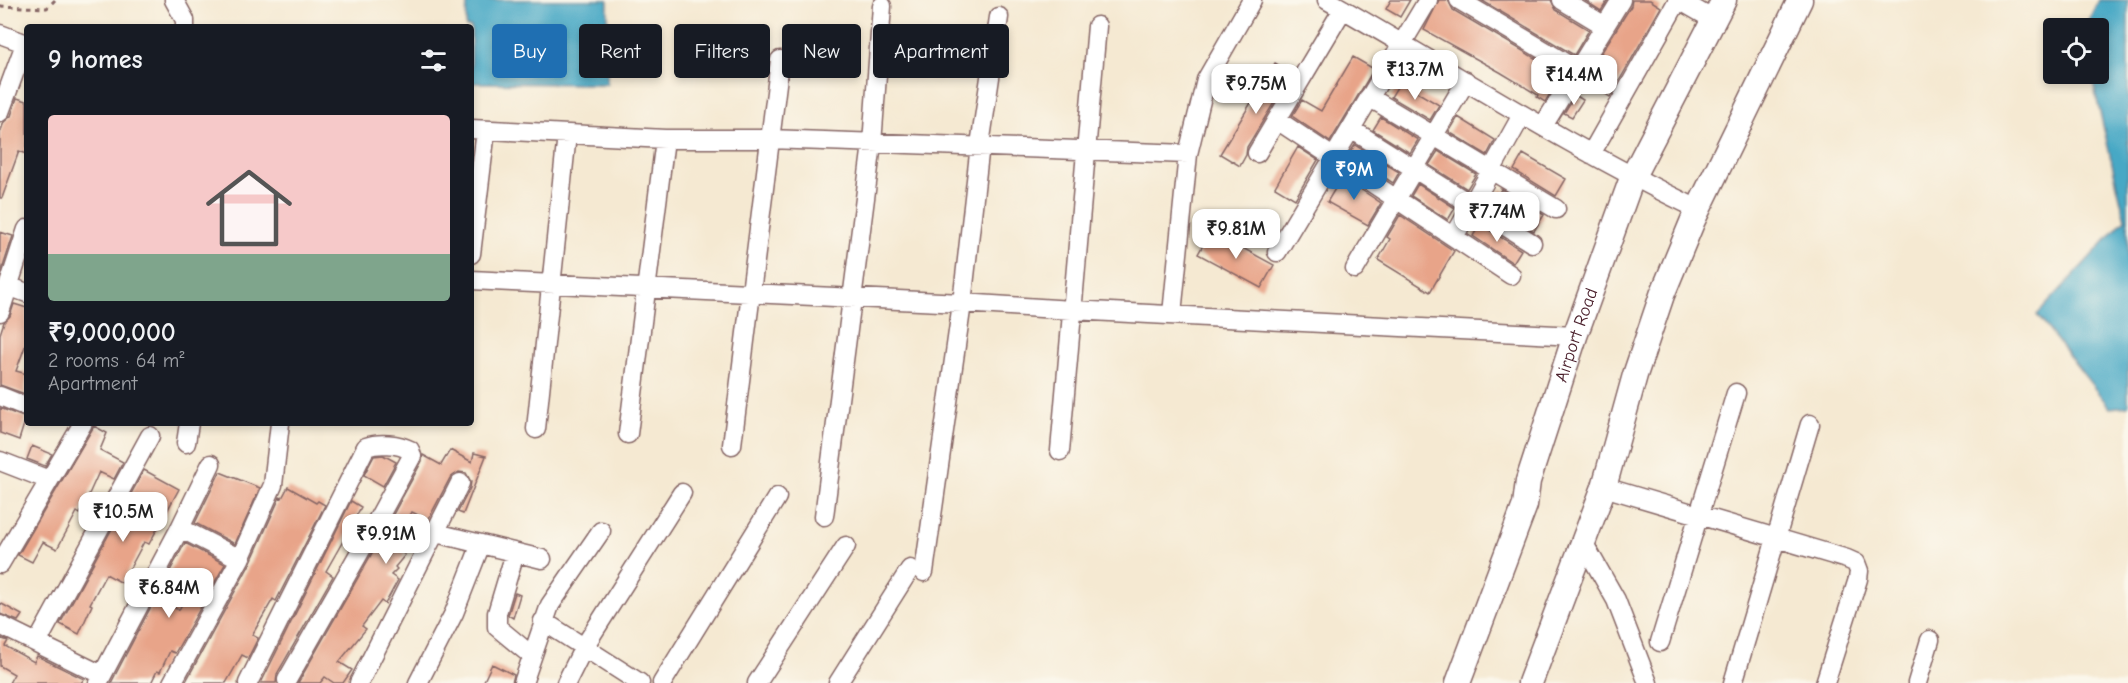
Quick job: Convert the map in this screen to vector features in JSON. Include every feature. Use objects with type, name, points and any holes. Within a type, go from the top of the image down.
[{"type":"main road","points":[[1530,683],[1604,487],[1635,375],[1662,295],[1698,209],[1800,0]]},
{"type":"main road","name":"Airport Road","points":[[1458,683],[1525,505],[1528,481],[1575,336],[1632,178],[1718,10]]},
{"type":"street","points":[[174,0],[185,24]]},
{"type":"street","points":[[1172,314],[1188,154],[1206,80],[1252,0]]},
{"type":"street","points":[[1327,0],[1632,178],[1698,209]]},
{"type":"street","points":[[1277,252],[1428,0]]},
{"type":"street","points":[[1459,0],[1577,70]]},
{"type":"street","points":[[1562,0],[1605,26]]},
{"type":"street","points":[[1543,126],[1621,0]]},
{"type":"street","points":[[1591,154],[1679,0],[1718,10]]},
{"type":"street","points":[[824,516],[872,144],[882,6]]},
{"type":"street","points":[[1257,153],[1343,9]]},
{"type":"street","points":[[838,683],[917,571],[962,303],[980,145],[999,18]]},
{"type":"street","points":[[1060,451],[1097,26]]},
{"type":"street","points":[[0,34],[24,43]]},
{"type":"street","points":[[0,112],[24,49]]},
{"type":"street","points":[[732,445],[780,60]]},
{"type":"street","points":[[1355,269],[1466,81]]},
{"type":"street","points":[[1369,98],[1556,208]]},
{"type":"street","points":[[1454,237],[1522,115]]},
{"type":"street","points":[[1277,120],[1512,275]]},
{"type":"street","points":[[1351,129],[1532,243]]},
{"type":"street","points":[[474,201],[478,130],[665,139],[769,139],[872,144],[980,145],[1188,154]]},
{"type":"street","points":[[536,429],[567,134]]},
{"type":"street","points":[[628,434],[665,139]]},
{"type":"street","points":[[0,312],[24,238]]},
{"type":"street","points":[[474,280],[962,303],[1575,336]]},
{"type":"street","points":[[8,286],[24,292]]},
{"type":"street","points":[[1660,642],[1736,393]]},
{"type":"street","points":[[0,396],[24,406]]},
{"type":"street","points":[[1733,683],[1810,424]]},
{"type":"street","points":[[0,564],[50,480],[77,426]]},
{"type":"street","points":[[186,443],[189,426]]},
{"type":"street","points":[[172,683],[240,558],[273,485],[280,426]]},
{"type":"street","points":[[37,642],[150,436]]},
{"type":"street","points":[[374,444],[404,447],[410,450],[411,456],[289,682],[252,675],[366,447],[374,444]]},
{"type":"street","points":[[0,461],[50,480]]},
{"type":"street","points":[[0,625],[37,642],[100,679],[180,528],[211,464]]},
{"type":"street","points":[[359,683],[460,483]]},
{"type":"street","points":[[1604,487],[1856,563],[1859,572],[1825,683]]},
{"type":"street","points":[[566,683],[584,647],[682,493]]},
{"type":"street","points":[[662,683],[777,497]]},
{"type":"street","points":[[180,528],[240,558]]},
{"type":"street","points":[[523,683],[543,621],[556,594],[601,531]]},
{"type":"street","points":[[436,533],[542,559]]},
{"type":"street","points":[[1583,542],[1616,600],[1648,683]]},
{"type":"street","points":[[418,683],[454,613],[481,544]]},
{"type":"street","points":[[757,683],[846,546]]},
{"type":"street","points":[[515,553],[497,613],[497,627],[532,656]]},
{"type":"street","points":[[543,621],[640,683]]},
{"type":"street","points":[[1917,683],[1930,640]]},
{"type":"street","points":[[1540,658],[1542,683]]},
{"type":"path","points":[[0,6],[48,8],[55,0]]},
{"type":"water","points":[[467,0],[608,0],[608,24],[579,24],[579,78],[607,78],[607,84],[474,83],[474,24],[466,24]]},
{"type":"water","points":[[2099,0],[2128,0],[2128,406],[2110,408],[2037,315],[2125,219],[2093,84],[2109,84],[2109,18],[2090,18]]},
{"type":"building","points":[[1391,0],[1410,0],[1400,17],[1386,9]]},
{"type":"building","points":[[1439,0],[1448,0],[1453,10],[1562,74],[1545,102],[1537,97],[1538,95],[1500,72],[1424,30]]},
{"type":"building","points":[[1481,0],[1551,0],[1556,10],[1589,30],[1574,55]]},
{"type":"building","points":[[1584,0],[1608,0],[1601,11]]},
{"type":"building","points":[[1632,0],[1650,0],[1661,7],[1610,97],[1594,86],[1603,72],[1593,66],[1631,6]]},
{"type":"building","points":[[1353,57],[1374,69],[1330,142],[1292,116],[1302,100],[1321,111]]},
{"type":"building","points":[[1275,63],[1292,73],[1247,147],[1246,155],[1240,166],[1220,154]]},
{"type":"building","points":[[1400,82],[1439,105],[1430,120],[1391,97]]},
{"type":"building","points":[[1575,95],[1583,100],[1572,117],[1564,113]]},
{"type":"building","points":[[17,98],[24,100],[24,153],[19,151],[2,198],[0,198],[0,133],[4,122],[11,116]]},
{"type":"building","points":[[1381,117],[1418,140],[1410,153],[1373,130]]},
{"type":"building","points":[[1458,117],[1495,140],[1487,155],[1449,132]]},
{"type":"building","points":[[1355,145],[1399,172],[1393,183],[1349,154]]},
{"type":"building","points":[[1298,147],[1318,160],[1295,199],[1275,187]]},
{"type":"building","points":[[1438,151],[1476,174],[1467,189],[1429,165]]},
{"type":"building","points":[[1523,154],[1566,179],[1556,196],[1514,170]]},
{"type":"building","points":[[1342,177],[1381,203],[1368,225],[1327,202]]},
{"type":"building","points":[[1418,184],[1455,208],[1448,220],[1411,196]]},
{"type":"building","points":[[1501,189],[1544,215],[1534,231],[1492,205]]},
{"type":"building","points":[[1400,215],[1454,251],[1430,292],[1378,260],[1390,239],[1387,237]]},
{"type":"building","points":[[1480,224],[1521,250],[1513,263],[1473,236]]},
{"type":"building","points":[[1211,231],[1274,265],[1261,288],[1198,254]]},
{"type":"building","points":[[0,232],[13,236],[0,276]]},
{"type":"building","points":[[14,304],[24,307],[24,349],[16,371],[24,373],[24,394],[0,385],[0,334],[4,322],[10,316]]},
{"type":"building","points":[[0,408],[24,417],[19,440],[0,433]]},
{"type":"building","points":[[94,426],[107,433],[100,450],[123,462],[114,479],[99,472],[80,514],[77,512],[57,549],[43,542],[32,562],[18,555]]},
{"type":"building","points":[[32,446],[52,454],[45,466],[27,459]]},
{"type":"building","points":[[450,450],[472,462],[474,453],[486,456],[463,514],[458,512],[471,482],[466,473],[459,472],[450,478],[428,520],[412,512],[398,537],[409,544],[403,553],[405,555],[395,567],[397,569],[391,575],[398,580],[385,604],[381,601],[362,626],[366,629],[339,662],[352,670],[343,683],[334,683],[325,677],[320,683],[298,683],[371,555],[422,461],[423,455],[441,465]]},
{"type":"building","points":[[383,455],[396,462],[383,486],[364,475],[374,456]]},
{"type":"building","points":[[144,470],[179,489],[149,544],[144,542],[122,583],[106,574],[90,604],[92,605],[79,634],[60,624]]},
{"type":"building","points":[[220,472],[260,488],[235,544],[195,523]]},
{"type":"building","points":[[288,487],[316,503],[318,501],[325,505],[276,601],[273,599],[252,635],[258,638],[248,658],[242,655],[226,683],[185,683],[250,564],[280,497],[282,498]]},
{"type":"building","points":[[351,501],[361,507],[353,522],[361,526],[354,539],[347,534],[326,571],[333,576],[277,674],[276,683],[261,683]]},
{"type":"building","points":[[185,543],[225,564],[175,653],[170,651],[160,672],[157,671],[151,683],[111,683],[155,599],[179,610],[193,581],[170,571]]},
{"type":"building","points":[[515,593],[520,595],[513,618],[508,615]]},
{"type":"building","points":[[0,603],[22,615],[18,621],[0,614]]},
{"type":"building","points":[[0,638],[8,641],[5,646],[34,662],[37,656],[84,679],[81,683],[9,683],[14,674],[0,666]]},
{"type":"building","points":[[492,664],[514,675],[512,683],[483,683]]}]
